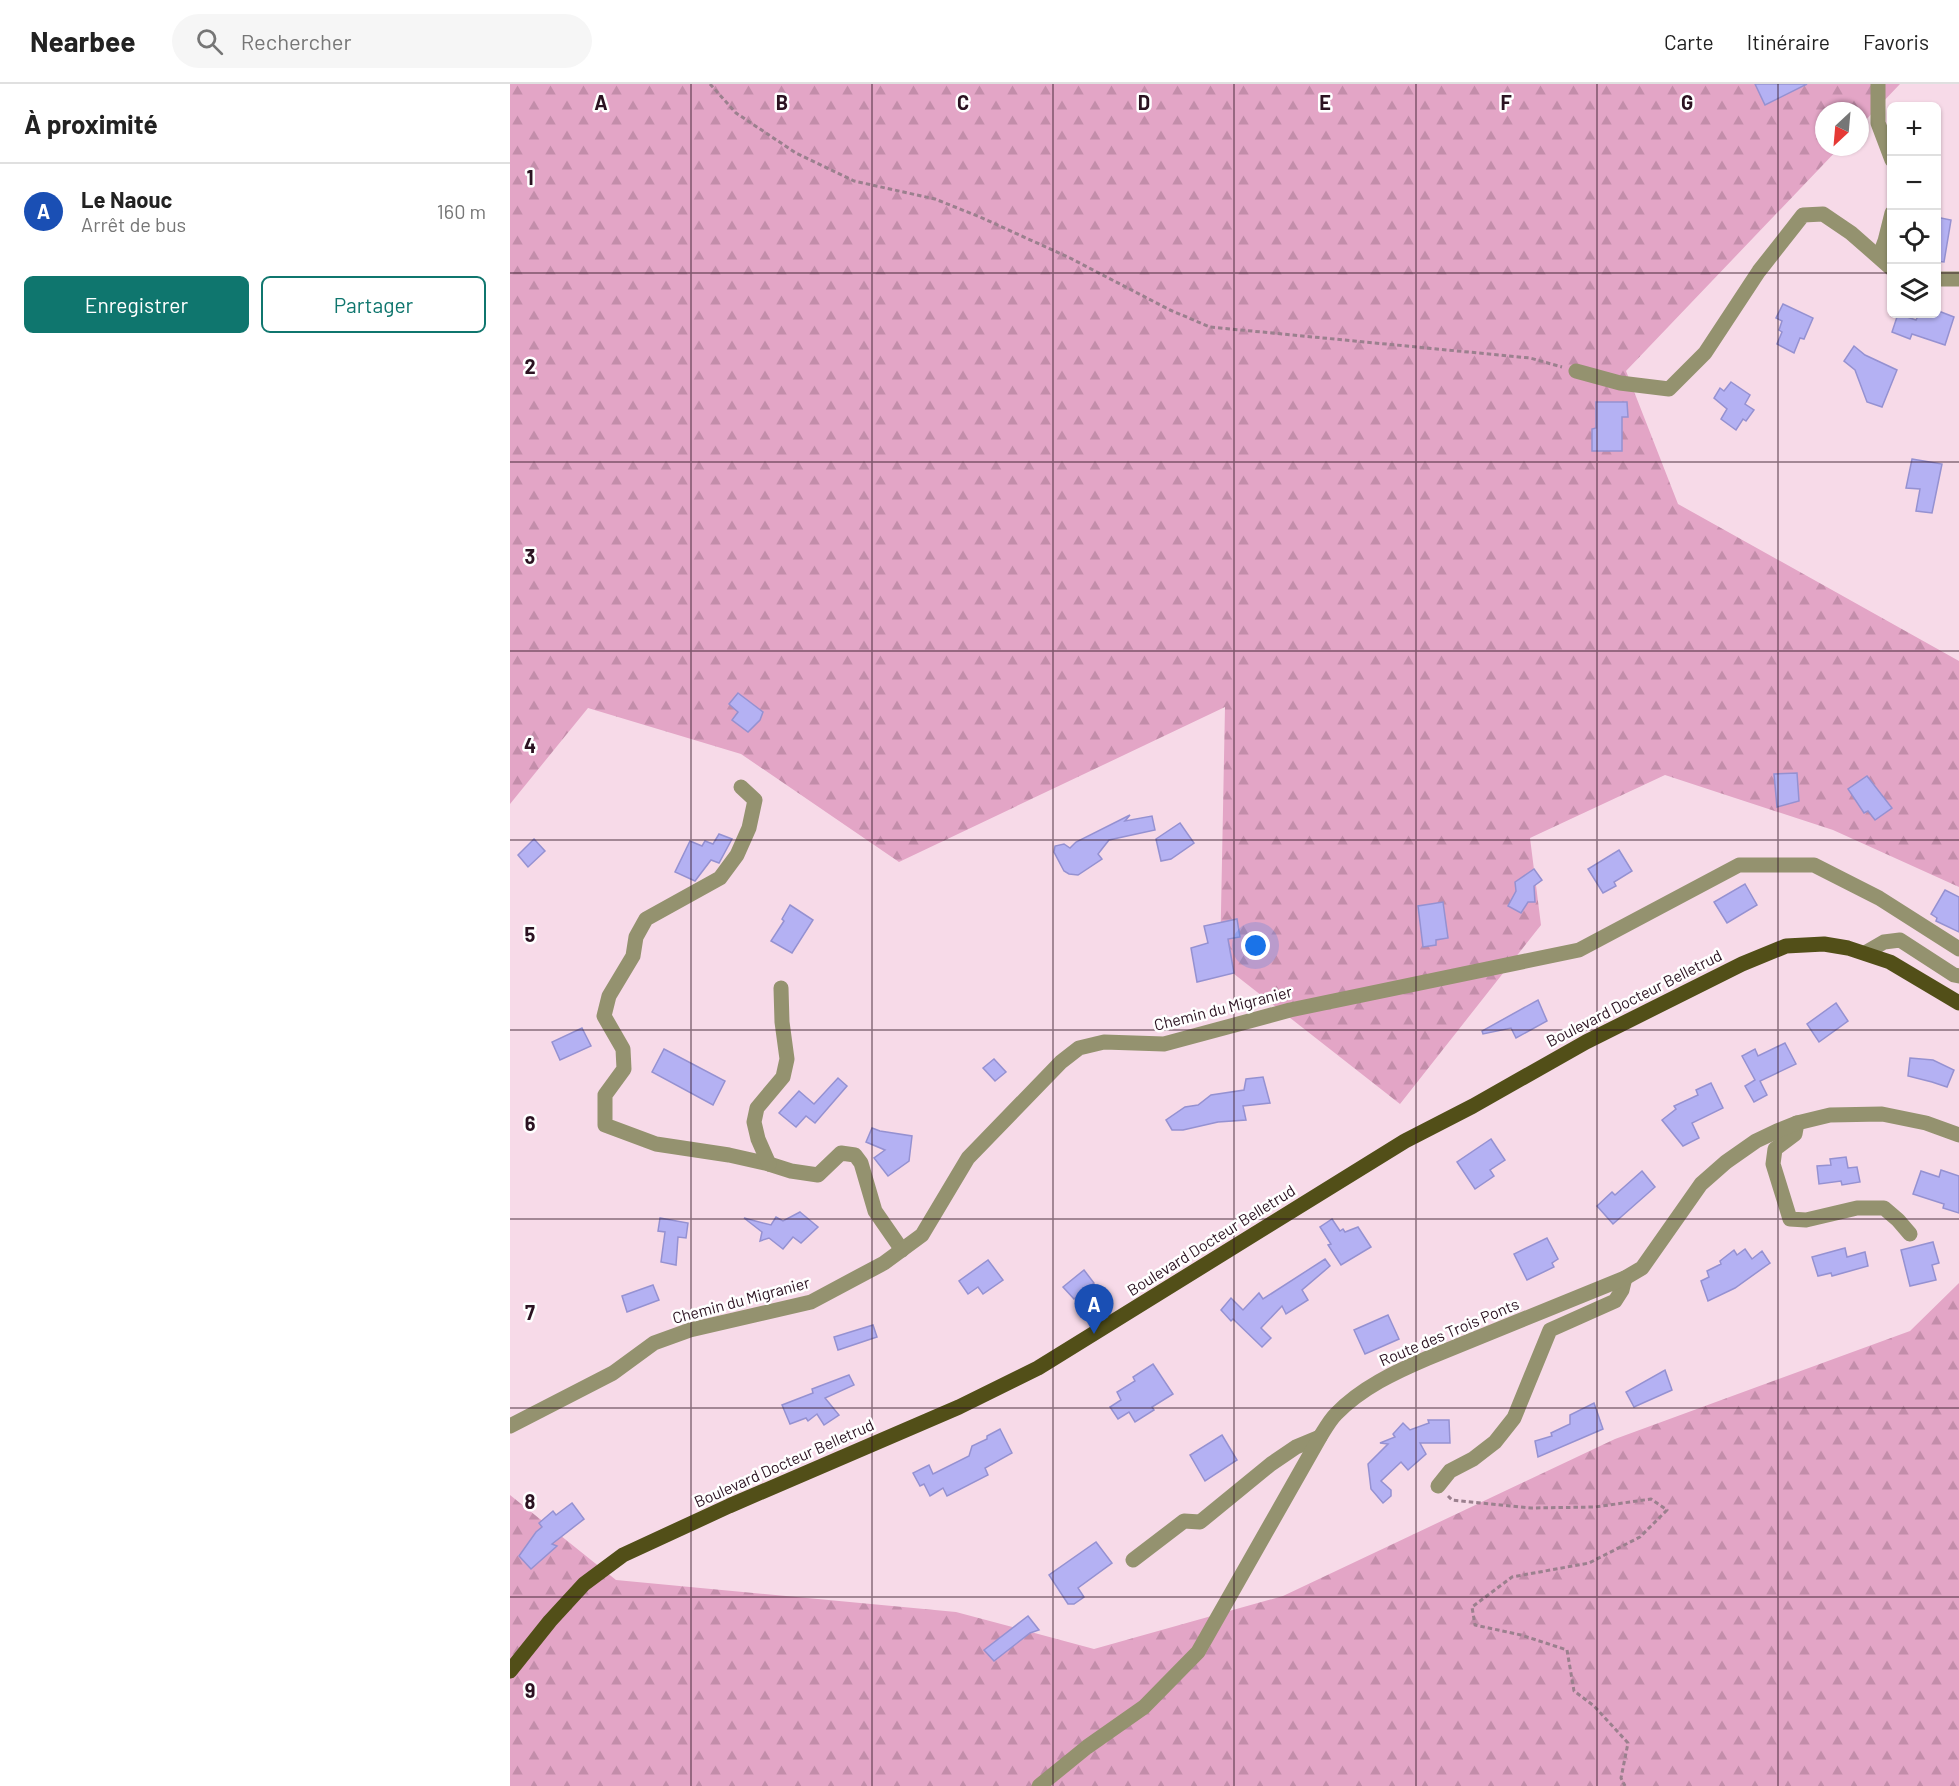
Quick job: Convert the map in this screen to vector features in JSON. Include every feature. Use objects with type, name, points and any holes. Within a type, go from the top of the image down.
[{"type":"main road","name":"Boulevard Docteur Belletrud","points":[[510,1671],[550,1621],[584,1584],[623,1555],[729,1506],[959,1407],[1038,1368],[1406,1141],[1586,1042],[1696,985],[1786,946],[1824,944],[1848,948],[1890,962],[1959,1003]]},
{"type":"street","points":[[1878,84],[1878,123],[1890,156]]},
{"type":"street","points":[[1576,371],[1620,383],[1669,389],[1705,353],[1760,271],[1803,215],[1823,213],[1851,232],[1887,266]]},
{"type":"street","points":[[1880,257],[1887,231]]},
{"type":"street","points":[[1941,279],[1959,279]]},
{"type":"street","points":[[741,787],[755,800],[750,828],[737,855],[720,878],[646,919],[636,937],[633,956],[609,996],[604,1016],[623,1049],[624,1069],[605,1095],[605,1125],[656,1144],[818,1175],[841,1153],[855,1155],[861,1163],[875,1211],[902,1250]]},
{"type":"street","name":"Chemin du Migranier","points":[[510,1426],[613,1373],[654,1343],[690,1330],[811,1302],[884,1263],[922,1234],[968,1158],[1061,1062],[1079,1048],[1104,1042],[1164,1044],[1290,1010],[1579,950],[1739,865],[1814,865],[1879,898],[1959,949]]},
{"type":"street","points":[[1865,953],[1884,942],[1900,940],[1959,976]]},
{"type":"street","points":[[769,1164],[758,1139],[754,1122],[757,1108],[783,1077],[787,1059],[782,1022],[782,988]]},
{"type":"street","name":"Route des Trois Ponts","points":[[1039,1786],[1144,1707],[1198,1652],[1320,1437],[1335,1414],[1369,1388],[1398,1371],[1625,1278],[1641,1268],[1701,1184],[1726,1162],[1756,1141],[1797,1123],[1830,1115],[1882,1114],[1926,1123],[1959,1135]]},
{"type":"street","points":[[1797,1123],[1795,1134],[1775,1149],[1773,1164],[1790,1219],[1806,1220],[1857,1208],[1884,1208],[1910,1234]]},
{"type":"street","points":[[1438,1486],[1450,1471],[1473,1459],[1495,1442],[1514,1418],[1550,1330],[1615,1301],[1622,1290],[1625,1278]]},
{"type":"street","points":[[1133,1560],[1184,1521],[1200,1522],[1270,1464],[1296,1447],[1320,1437]]},
{"type":"path","points":[[710,84],[736,112],[796,153],[854,181],[935,200],[980,217],[1071,258],[1170,310],[1210,327],[1530,358],[1576,371]]},
{"type":"path","points":[[1438,1486],[1452,1500],[1486,1504],[1531,1508],[1595,1507],[1651,1499],[1666,1510],[1640,1537],[1589,1563],[1512,1577],[1472,1607],[1475,1625],[1521,1635],[1567,1650],[1574,1691],[1594,1706],[1628,1743],[1621,1778],[1625,1786]]},
{"type":"green space","points":[[510,84],[1900,84],[1869,117],[1869,102],[1815,102],[1815,156],[1831,156],[1626,371],[1678,504],[1959,661],[1959,887],[1833,830],[1665,775],[1530,838],[1541,925],[1400,1104],[1220,963],[1225,707],[899,862],[741,754],[588,708],[510,804]]},
{"type":"green space","points":[[1959,1283],[1959,1786],[510,1786],[510,1495],[616,1580],[956,1612],[1094,1649],[1283,1596],[1615,1439],[1910,1331]]},
{"type":"building","points":[[1755,84],[1807,84],[1765,105]]},
{"type":"building","points":[[1941,218],[1951,220],[1944,262],[1941,262]]},
{"type":"building","points":[[1783,304],[1813,318],[1804,339],[1800,338],[1794,353],[1777,344],[1782,332],[1779,330],[1782,321],[1776,318]]},
{"type":"building","points":[[1941,312],[1954,317],[1945,345],[1912,334],[1910,339],[1892,332],[1897,318],[1916,320],[1917,318],[1941,318]]},
{"type":"building","points":[[1854,346],[1865,355],[1897,370],[1882,407],[1867,402],[1855,370],[1844,361]]},
{"type":"building","points":[[1731,382],[1750,395],[1745,404],[1754,410],[1746,421],[1743,419],[1736,430],[1721,419],[1727,409],[1714,398],[1720,388],[1724,391]]},
{"type":"building","points":[[1596,402],[1627,402],[1628,417],[1622,417],[1622,451],[1592,451],[1592,429],[1596,428]]},
{"type":"building","points":[[1912,459],[1942,464],[1932,513],[1916,511],[1920,489],[1906,488]]},
{"type":"building","points":[[738,693],[763,712],[760,720],[748,732],[732,720],[738,712],[729,704]]},
{"type":"building","points":[[1797,773],[1799,801],[1777,807],[1774,774]]},
{"type":"building","points":[[1867,776],[1892,808],[1875,820],[1868,811],[1864,813],[1848,789]]},
{"type":"building","points":[[1130,815],[1125,821],[1152,816],[1155,830],[1109,840],[1098,854],[1102,859],[1078,875],[1064,871],[1054,852],[1055,846],[1064,844],[1070,848],[1076,842]]},
{"type":"building","points":[[1180,823],[1194,843],[1171,859],[1161,861],[1156,839]]},
{"type":"building","points":[[719,834],[732,839],[719,863],[711,860],[695,881],[675,872],[690,841],[702,846],[705,841],[713,844]]},
{"type":"building","points":[[534,839],[545,851],[528,867],[518,855]]},
{"type":"building","points":[[1619,850],[1632,871],[1614,882],[1616,886],[1603,893],[1588,869]]},
{"type":"building","points":[[1534,869],[1542,880],[1534,886],[1535,902],[1528,902],[1521,913],[1508,906],[1516,891],[1515,882]]},
{"type":"building","points":[[1745,884],[1757,905],[1727,923],[1714,902]]},
{"type":"building","points":[[1945,890],[1959,897],[1959,932],[1936,921],[1937,918],[1931,914]]},
{"type":"building","points":[[1443,902],[1448,938],[1436,940],[1436,945],[1423,947],[1418,906]]},
{"type":"building","points":[[790,905],[813,920],[792,953],[771,941],[784,921],[782,919]]},
{"type":"building","points":[[1237,919],[1240,937],[1228,939],[1234,973],[1197,982],[1191,948],[1208,943],[1204,926]]},
{"type":"building","points":[[1538,1000],[1547,1021],[1516,1038],[1511,1028],[1483,1034],[1482,1031]]},
{"type":"building","points":[[1836,1003],[1848,1021],[1819,1042],[1807,1024]]},
{"type":"building","points":[[582,1028],[591,1046],[560,1060],[552,1042]]},
{"type":"building","points":[[1785,1043],[1796,1064],[1760,1081],[1767,1095],[1754,1102],[1745,1086],[1755,1080],[1742,1056],[1755,1049],[1758,1056]]},
{"type":"building","points":[[664,1049],[725,1081],[713,1105],[652,1072]]},
{"type":"building","points":[[1910,1058],[1933,1060],[1954,1070],[1947,1087],[1908,1076]]},
{"type":"building","points":[[994,1059],[1006,1072],[995,1081],[983,1068]]},
{"type":"building","points":[[1263,1077],[1270,1103],[1243,1106],[1246,1120],[1172,1130],[1166,1120],[1185,1107],[1198,1105],[1211,1095],[1244,1090],[1246,1079]]},
{"type":"building","points":[[838,1078],[847,1086],[815,1123],[806,1116],[796,1127],[779,1113],[799,1091],[814,1104]]},
{"type":"building","points":[[1711,1083],[1723,1108],[1692,1123],[1699,1138],[1683,1146],[1662,1120],[1676,1109],[1674,1106],[1698,1095],[1696,1090]]},
{"type":"building","points":[[872,1128],[912,1136],[909,1161],[888,1176],[874,1158],[885,1150],[866,1142]]},
{"type":"building","points":[[1491,1139],[1505,1160],[1490,1170],[1494,1176],[1475,1189],[1457,1162]]},
{"type":"building","points":[[1846,1157],[1848,1168],[1857,1167],[1860,1182],[1842,1185],[1841,1181],[1819,1184],[1817,1166],[1831,1165],[1830,1159]]},
{"type":"building","points":[[1941,1170],[1959,1176],[1959,1213],[1943,1208],[1944,1204],[1913,1194],[1921,1171],[1939,1177]]},
{"type":"building","points":[[1642,1171],[1655,1187],[1613,1224],[1597,1206],[1612,1192],[1615,1195]]},
{"type":"building","points":[[800,1212],[818,1227],[801,1243],[793,1237],[783,1249],[769,1238],[760,1241],[762,1232],[744,1218],[771,1225],[776,1217],[783,1221]]},
{"type":"building","points":[[660,1218],[688,1223],[686,1238],[678,1237],[676,1265],[661,1262],[665,1232],[658,1231]]},
{"type":"building","points":[[1332,1219],[1340,1231],[1343,1229],[1345,1232],[1358,1227],[1371,1247],[1341,1265],[1320,1227]]},
{"type":"building","points":[[1547,1238],[1558,1259],[1552,1263],[1554,1267],[1527,1280],[1514,1254]]},
{"type":"building","points":[[1933,1242],[1939,1263],[1932,1265],[1936,1280],[1910,1286],[1901,1250]]},
{"type":"building","points":[[1845,1248],[1847,1257],[1865,1252],[1868,1266],[1832,1276],[1831,1273],[1818,1276],[1812,1257]]},
{"type":"building","points":[[1745,1249],[1752,1259],[1762,1251],[1770,1263],[1735,1288],[1708,1301],[1701,1281],[1709,1277],[1707,1271],[1721,1264],[1720,1261],[1734,1250],[1737,1255]]},
{"type":"building","points":[[1325,1259],[1330,1266],[1302,1290],[1308,1300],[1286,1314],[1282,1306],[1261,1328],[1271,1338],[1262,1347],[1221,1310],[1231,1298],[1243,1310],[1259,1293],[1263,1299]]},
{"type":"building","points":[[988,1260],[1003,1280],[983,1294],[978,1287],[968,1294],[959,1281]]},
{"type":"building","points":[[1084,1270],[1094,1283],[1074,1299],[1063,1287]]},
{"type":"building","points":[[653,1285],[659,1300],[627,1312],[622,1296]]},
{"type":"building","points":[[1388,1315],[1399,1339],[1365,1354],[1354,1330]]},
{"type":"building","points":[[873,1325],[877,1337],[838,1350],[834,1337]]},
{"type":"building","points":[[1153,1364],[1173,1394],[1152,1407],[1154,1410],[1135,1422],[1129,1412],[1118,1419],[1110,1407],[1121,1400],[1117,1392],[1135,1381],[1133,1377]]},
{"type":"building","points":[[1665,1370],[1672,1390],[1634,1407],[1626,1392]]},
{"type":"building","points":[[849,1375],[854,1385],[825,1398],[839,1415],[824,1425],[817,1414],[808,1421],[806,1418],[790,1424],[782,1405],[813,1393],[812,1389]]},
{"type":"building","points":[[1594,1403],[1603,1429],[1538,1457],[1535,1441],[1552,1436],[1551,1433],[1570,1424],[1570,1415]]},
{"type":"building","points":[[1428,1420],[1449,1420],[1450,1443],[1420,1443],[1426,1454],[1408,1470],[1401,1462],[1381,1481],[1391,1490],[1391,1496],[1383,1503],[1371,1489],[1368,1464],[1388,1444],[1380,1443],[1395,1437],[1393,1434],[1403,1423],[1410,1430],[1429,1423]]},
{"type":"building","points":[[1000,1429],[1012,1453],[985,1468],[988,1475],[947,1496],[943,1488],[930,1496],[924,1484],[920,1486],[913,1473],[929,1465],[933,1474],[969,1456],[972,1446],[987,1439],[987,1436]]},
{"type":"building","points":[[1222,1435],[1237,1460],[1205,1481],[1190,1455]]},
{"type":"building","points":[[572,1503],[584,1519],[552,1544],[557,1546],[531,1569],[519,1556],[542,1527],[539,1523],[553,1511],[556,1515]]},
{"type":"building","points":[[1096,1542],[1112,1563],[1078,1588],[1084,1597],[1074,1604],[1068,1604],[1049,1575]]},
{"type":"building","points":[[1028,1616],[1039,1630],[1030,1633],[994,1661],[984,1650]]},
{"type":"place","name":"Le Naouc","points":[[1094,1334]]}]
